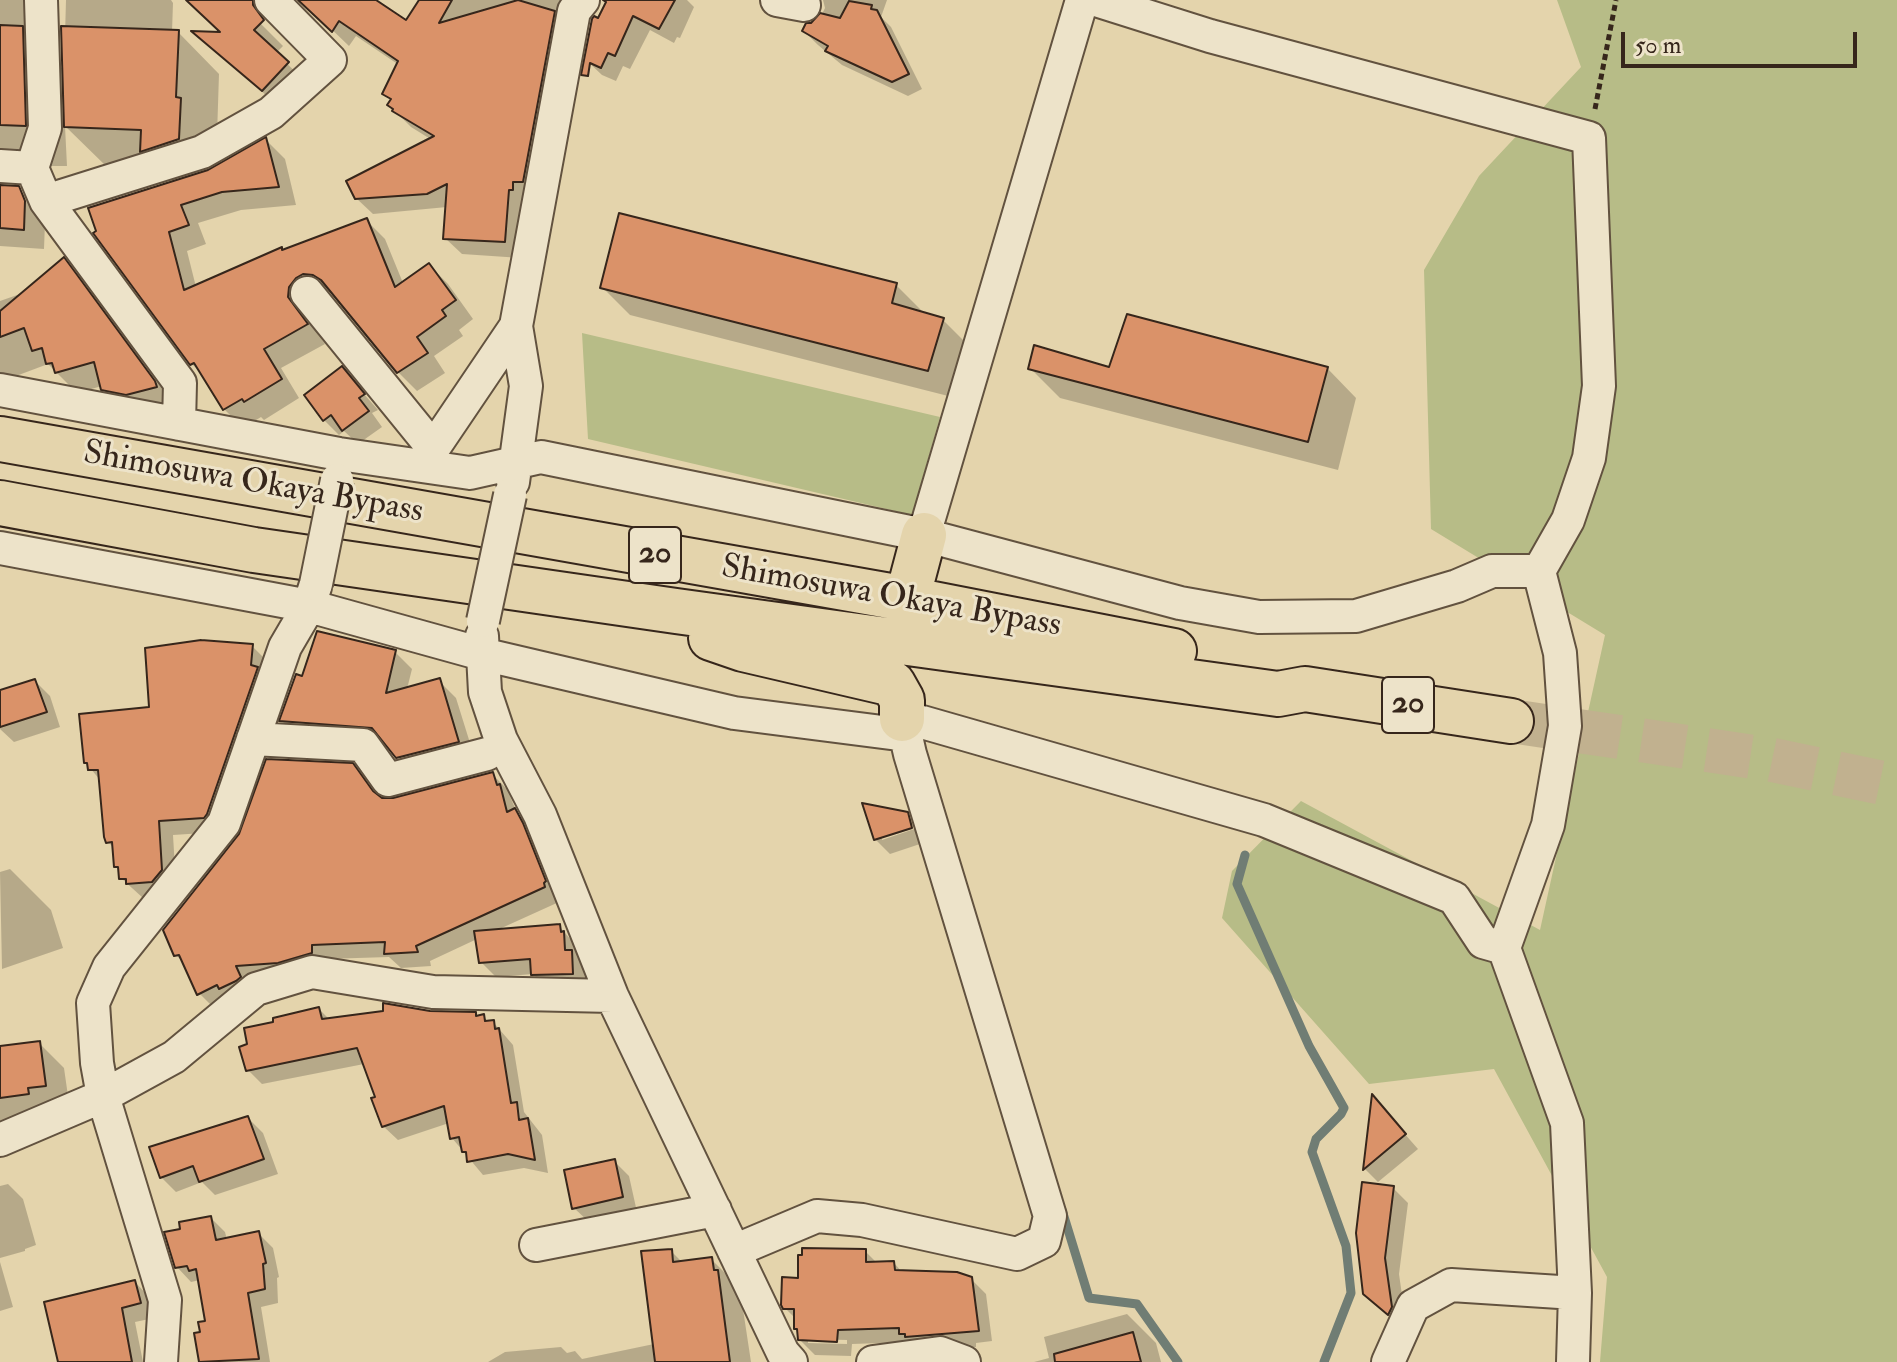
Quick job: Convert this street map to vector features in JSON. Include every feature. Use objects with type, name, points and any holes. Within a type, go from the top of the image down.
[{"type":"highway","name":"Shimosuwa Okaya Bypass","points":[[0,439],[907,599],[1278,671],[1305,689]]},
{"type":"highway","name":"Shimosuwa Okaya Bypass","points":[[0,503],[254,550],[676,611],[1278,694],[1305,689],[1511,721]]},
{"type":"highway","points":[[907,599],[924,535]]},
{"type":"highway","points":[[676,611],[700,635],[893,684],[902,700],[904,727]]},
{"type":"street","points":[[41,0],[45,128],[32,168],[46,201],[180,383],[179,424]]},
{"type":"street","points":[[46,201],[202,152],[271,113],[330,60],[271,0]]},
{"type":"street","points":[[924,535],[1082,0]]},
{"type":"street","points":[[1096,0],[1210,36],[1589,138],[1599,386],[1589,458],[1568,520],[1539,571],[1560,653],[1565,726],[1548,825],[1504,948],[1567,1123],[1575,1293],[1573,1362]]},
{"type":"street","points":[[576,2],[516,326],[526,386],[517,462],[483,621],[477,694],[540,815],[612,996],[783,1353],[791,1362]]},
{"type":"street","points":[[0,166],[32,168]]},
{"type":"street","points":[[307,293],[428,456]]},
{"type":"street","points":[[428,456],[516,326]]},
{"type":"street","points":[[0,390],[179,424],[338,467],[428,456],[470,473],[541,457],[924,535],[1180,603],[1259,617],[1356,616],[1457,586],[1492,571],[1539,571]]},
{"type":"street","points":[[161,1362],[165,1300],[103,1096],[97,1063],[93,1003],[109,967],[224,823],[285,647],[313,595],[338,467]]},
{"type":"street","points":[[0,548],[313,595],[482,654],[734,713],[904,727],[922,722],[1264,820],[1454,898],[1483,942],[1504,948]]},
{"type":"street","points":[[734,1251],[817,1216],[862,1220],[1017,1254],[1044,1241],[1050,1216],[904,727]]},
{"type":"street","points":[[253,739],[363,745],[388,780],[487,754]]},
{"type":"street","points":[[0,1140],[103,1096],[174,1057],[256,989],[312,972],[433,992],[612,996]]},
{"type":"street","points":[[536,1245],[715,1210]]},
{"type":"street","points":[[1388,1362],[1413,1306],[1451,1285],[1575,1293]]},
{"type":"street","points":[[873,1362],[940,1353],[973,1361]]},
{"type":"path","points":[[1589,138],[1616,0]]},
{"type":"green space","points":[[1557,0],[1897,0],[1897,1362],[1600,1362],[1607,1277],[1494,1069],[1369,1084],[1222,918],[1232,871],[1301,801],[1540,930],[1605,635],[1431,529],[1424,270],[1479,176],[1581,67]]},
{"type":"green space","points":[[582,333],[940,417],[912,515],[588,439]]},
{"type":"building","points":[[186,0],[253,0],[253,5],[264,20],[254,30],[289,62],[262,91],[191,31],[220,32]]},
{"type":"building","points":[[298,0],[376,0],[406,20],[419,0],[452,0],[439,23],[518,0],[555,11],[523,182],[513,182],[513,190],[509,190],[505,242],[443,239],[447,184],[427,194],[355,199],[346,181],[434,136],[387,105],[391,99],[382,94],[398,61],[339,21],[332,32]]},
{"type":"building","points":[[603,0],[675,0],[659,29],[633,16],[615,56],[608,53],[601,68],[590,63],[588,76],[581,75],[592,19],[594,16],[598,18],[606,2]]},
{"type":"building","points":[[849,1],[872,5],[871,9],[877,10],[909,74],[892,82],[825,51],[828,46],[802,31],[806,23],[811,23],[820,13],[840,18]]},
{"type":"building","points":[[0,25],[23,26],[26,126],[0,125]]},
{"type":"building","points":[[61,26],[179,30],[176,97],[181,98],[179,139],[140,152],[141,130],[64,127]]},
{"type":"building","points":[[266,137],[279,187],[222,192],[181,205],[189,225],[169,232],[184,290],[282,247],[282,250],[367,218],[395,287],[429,263],[456,300],[442,310],[446,316],[417,337],[428,353],[397,373],[321,280],[303,274],[289,287],[288,297],[308,324],[264,349],[282,379],[244,402],[242,399],[223,410],[194,363],[190,365],[93,233],[96,231],[88,208],[208,170]]},
{"type":"building","points":[[0,185],[19,186],[25,201],[24,230],[0,228]]},
{"type":"building","points":[[619,213],[897,283],[892,303],[944,318],[928,371],[600,288]]},
{"type":"building","points":[[64,257],[157,387],[126,395],[101,390],[94,362],[55,373],[52,363],[46,364],[42,348],[32,351],[24,328],[0,337],[0,311]]},
{"type":"building","points":[[1127,314],[1328,367],[1308,442],[1028,369],[1034,345],[1109,367]]},
{"type":"building","points":[[342,366],[365,394],[359,398],[369,411],[342,431],[331,415],[323,421],[304,395]]},
{"type":"building","points":[[317,631],[396,650],[386,693],[440,678],[459,742],[396,758],[372,728],[279,721],[296,674],[302,676]]},
{"type":"building","points":[[201,640],[253,644],[251,665],[258,667],[207,814],[204,818],[159,821],[162,870],[152,882],[126,884],[126,879],[119,879],[118,867],[114,867],[112,842],[106,843],[104,837],[98,770],[88,770],[87,763],[84,763],[79,714],[149,707],[145,648]]},
{"type":"building","points":[[35,679],[47,712],[0,727],[0,690]]},
{"type":"building","points":[[266,759],[353,763],[373,791],[382,798],[393,798],[493,772],[497,785],[500,784],[507,812],[515,808],[523,823],[546,881],[545,887],[416,946],[418,952],[384,954],[385,942],[312,945],[312,953],[278,963],[236,966],[241,977],[236,981],[219,989],[217,985],[197,995],[179,955],[174,956],[163,930],[239,834]]},
{"type":"building","points":[[862,803],[908,812],[912,828],[874,840]]},
{"type":"building","points":[[560,924],[561,932],[564,931],[565,950],[572,950],[573,974],[531,975],[530,959],[479,963],[474,931]]},
{"type":"building","points":[[383,1003],[430,1011],[476,1012],[476,1016],[484,1014],[485,1021],[494,1020],[495,1029],[499,1028],[511,1103],[517,1102],[519,1120],[528,1118],[535,1160],[508,1154],[467,1162],[459,1137],[450,1139],[444,1106],[382,1127],[357,1048],[246,1071],[239,1047],[247,1044],[244,1028],[319,1007],[322,1019],[383,1011]]},
{"type":"building","points":[[40,1041],[46,1086],[28,1088],[29,1094],[0,1098],[0,1046]]},
{"type":"building","points":[[1372,1094],[1406,1134],[1363,1170]]},
{"type":"building","points":[[248,1116],[264,1159],[199,1182],[193,1166],[160,1178],[149,1147]]},
{"type":"building","points":[[615,1159],[623,1197],[572,1209],[564,1170]]},
{"type":"building","points":[[1362,1182],[1394,1186],[1385,1258],[1392,1307],[1388,1315],[1363,1294],[1356,1233]]},
{"type":"building","points":[[211,1216],[216,1240],[259,1231],[266,1263],[263,1264],[265,1289],[248,1293],[259,1359],[199,1362],[194,1333],[200,1332],[198,1322],[205,1321],[196,1269],[189,1271],[187,1266],[175,1268],[164,1232],[180,1229],[179,1222]]},
{"type":"building","points":[[802,1248],[866,1249],[866,1262],[894,1261],[895,1270],[957,1272],[972,1277],[979,1331],[905,1337],[905,1334],[899,1334],[899,1328],[838,1330],[837,1342],[798,1340],[797,1329],[794,1329],[794,1309],[783,1309],[781,1305],[782,1277],[798,1278],[798,1255],[802,1255]]},
{"type":"building","points":[[672,1249],[673,1262],[712,1257],[714,1270],[718,1270],[730,1362],[655,1362],[641,1251]]},
{"type":"building","points":[[135,1280],[141,1303],[122,1308],[132,1362],[58,1362],[44,1302]]},
{"type":"building","points":[[1133,1332],[1141,1362],[1055,1362],[1054,1354]]},
{"type":"waterway","points":[[1245,855],[1237,884],[1309,1046],[1344,1108],[1316,1139],[1312,1152],[1346,1246],[1351,1293],[1324,1362]]},
{"type":"waterway","points":[[1062,1210],[1089,1298],[1137,1304],[1178,1362]]},
{"type":"tunnel","points":[[1511,721],[1768,759],[1897,786]]}]
